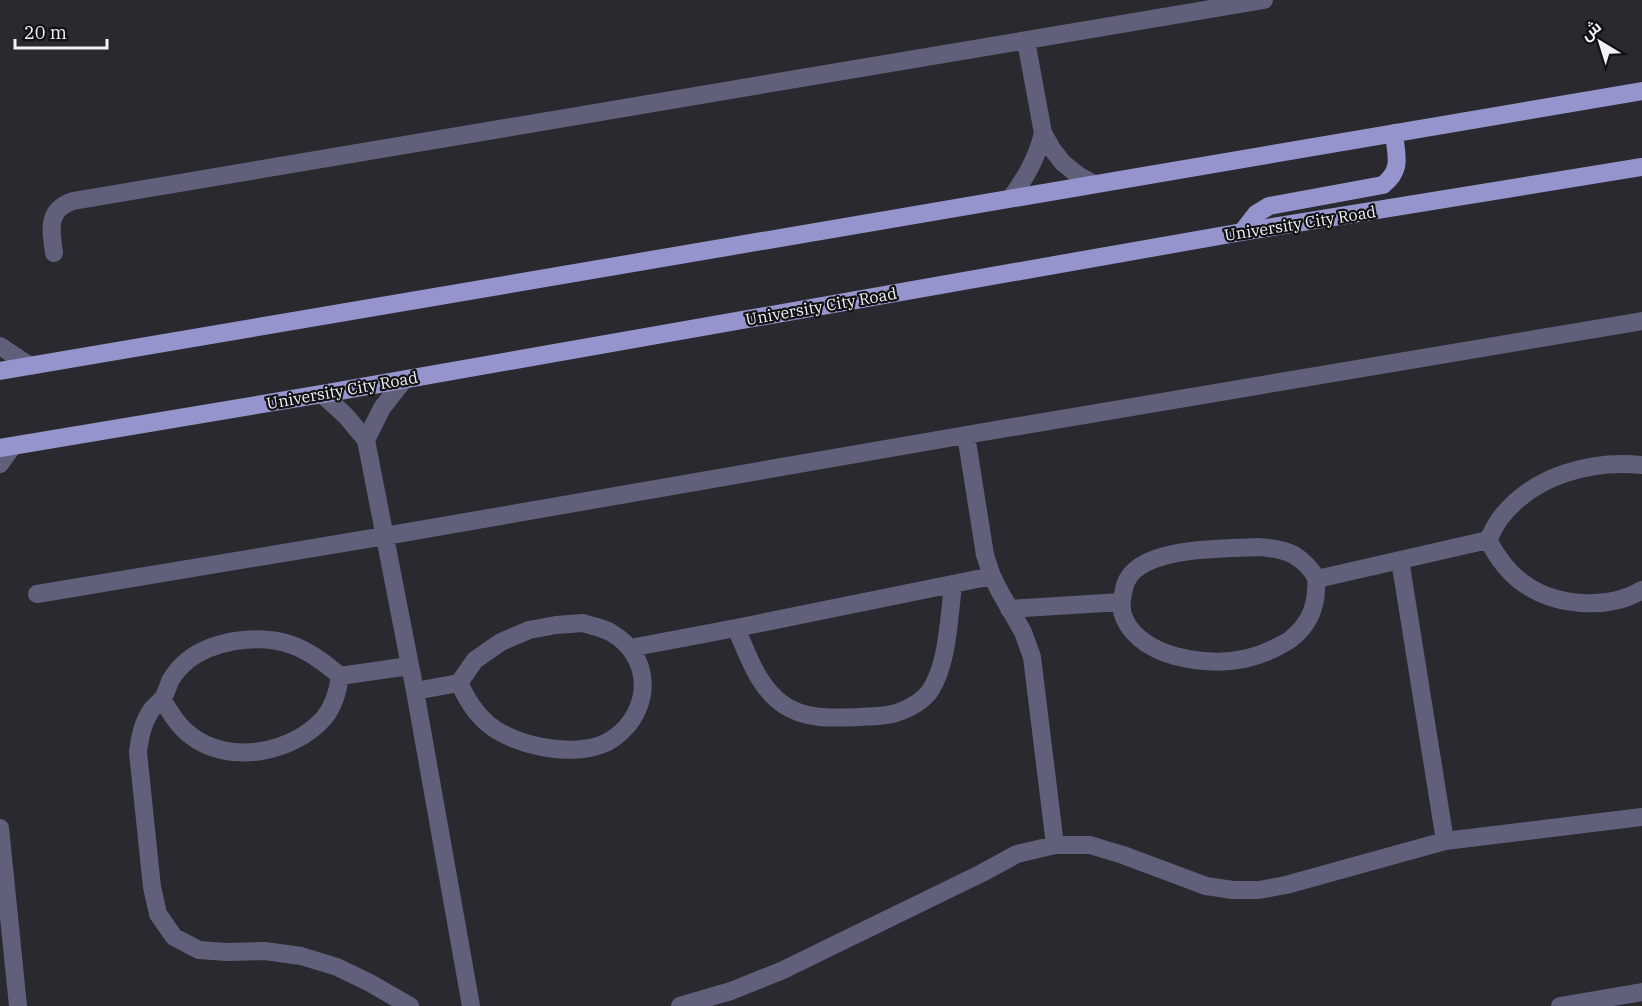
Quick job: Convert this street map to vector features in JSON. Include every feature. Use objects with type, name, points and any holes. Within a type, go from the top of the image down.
[{"type":"main road","points":[[0,371],[1642,91]]},
{"type":"main road","points":[[1242,232],[1256,214],[1269,206],[1383,185],[1392,177],[1397,166],[1394,133]]},
{"type":"main road","name":"University City Road","points":[[6,447],[404,380],[1242,232],[1642,166]]},
{"type":"street","points":[[54,253],[52,220],[64,204],[73,201],[1264,0]]},
{"type":"street","points":[[1026,41],[1044,133],[1052,149],[1063,163],[1077,175],[1094,184]]},
{"type":"street","points":[[1011,198],[1032,167],[1044,133]]},
{"type":"street","points":[[37,594],[1642,321]]},
{"type":"street","points":[[0,346],[30,366]]},
{"type":"street","points":[[366,441],[382,408],[404,380]]},
{"type":"street","points":[[322,394],[346,416],[366,441],[415,691],[471,1006]]},
{"type":"street","points":[[966,435],[985,555],[992,576],[1023,632],[1032,657],[1055,845]]},
{"type":"street","points":[[0,464],[6,447]]},
{"type":"street","points":[[1317,579],[1488,540],[1502,516],[1527,491],[1559,474],[1595,467],[1642,465]]},
{"type":"street","points":[[1488,540],[1502,564],[1523,584],[1550,597],[1579,604],[1608,602],[1642,590]]},
{"type":"street","points":[[1259,547],[1277,549],[1293,554],[1317,579],[1316,602],[1307,623],[1291,640],[1268,652],[1244,660],[1227,662],[1193,661],[1169,654],[1147,643],[1133,633],[1124,619],[1121,602],[1125,585],[1134,571],[1149,562],[1167,556],[1194,551],[1259,547]]},
{"type":"street","points":[[1400,561],[1445,841]]},
{"type":"street","points":[[630,648],[992,576]]},
{"type":"street","points":[[736,628],[754,671],[767,690],[783,705],[804,714],[826,718],[894,714],[913,706],[928,694],[939,676],[944,657],[953,585]]},
{"type":"street","points":[[1009,609],[1121,602]]},
{"type":"street","points":[[415,691],[459,683],[475,660],[501,642],[529,630],[556,625],[583,623],[609,632],[630,648],[643,673],[642,698],[631,722],[619,734],[613,739],[589,748],[562,750],[537,747],[512,738],[489,725],[470,706],[459,683]]},
{"type":"street","points":[[409,666],[340,676],[322,660],[301,648],[277,640],[252,639],[206,649],[187,661],[172,678],[162,699],[145,722],[138,752],[152,887],[158,914],[174,937],[199,950],[265,951],[301,956],[337,966],[410,1006]]},
{"type":"street","points":[[162,699],[174,719],[190,736],[212,747],[235,752],[262,751],[286,745],[308,733],[325,717],[337,695],[340,676]]},
{"type":"street","points":[[680,1006],[731,991],[781,971],[1017,854],[1055,845],[1090,845],[1206,886],[1233,891],[1260,890],[1286,885],[1445,841],[1642,817]]},
{"type":"street","points":[[0,828],[18,1006]]},
{"type":"street","points":[[1560,1006],[1642,992]]}]
